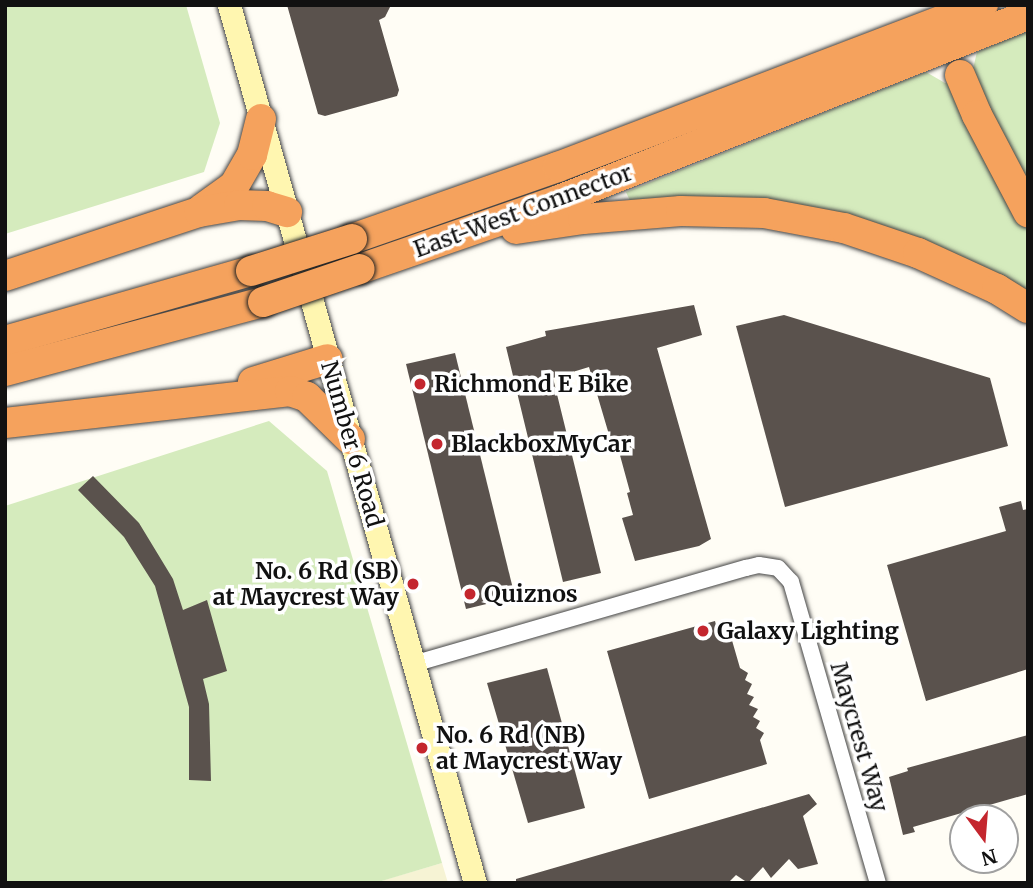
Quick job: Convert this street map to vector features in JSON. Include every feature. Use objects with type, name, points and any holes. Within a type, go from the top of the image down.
[{"type":"highway","points":[[558,167],[686,104],[928,5]]},
{"type":"highway","name":"East-West Connector","points":[[5,341],[251,271],[352,239],[558,167],[984,5]]},
{"type":"highway","name":"East-West Connector","points":[[5,371],[263,302],[404,256],[559,200],[1028,15]]},
{"type":"highway","points":[[960,75],[977,115],[1028,212]]},
{"type":"highway","points":[[199,212],[234,186],[252,155],[261,119]]},
{"type":"highway","points":[[5,276],[199,212],[239,205],[267,206],[287,212]]},
{"type":"highway","points":[[404,256],[500,231],[583,219],[681,211],[764,214],[844,228],[918,253],[997,289],[1028,308]]},
{"type":"highway","points":[[192,400],[328,359]]},
{"type":"highway","points":[[5,424],[192,400],[289,391],[307,397],[350,439]]},
{"type":"main road","name":"Number 6 Road","points":[[229,5],[475,883]]},
{"type":"street","name":"Maycrest Way","points":[[413,664],[746,568],[759,565],[778,568],[791,582],[878,883]]},
{"type":"shaded area","points":[[442,863],[448,883],[374,883]]},
{"type":"green space","points":[[5,5],[186,5],[220,123],[204,172],[5,234]]},
{"type":"green space","points":[[1028,31],[1028,195],[972,73],[977,52]]},
{"type":"green space","points":[[926,72],[945,83],[952,82],[1014,209],[1028,231],[1028,293],[967,260],[630,201],[626,192]]},
{"type":"green space","points":[[269,421],[327,471],[442,863],[375,883],[5,883],[5,506]]},
{"type":"building","points":[[287,5],[391,5],[385,17],[379,20],[399,90],[397,96],[325,116],[318,114]]},
{"type":"building","points":[[694,305],[702,335],[657,348],[711,539],[699,546],[635,561],[622,518],[633,515],[627,493],[630,492],[615,437],[610,438],[589,367],[553,378],[601,573],[563,582],[506,347],[546,336],[545,331]]},
{"type":"building","points":[[784,315],[990,378],[1008,446],[785,507],[736,326]]},
{"type":"building","points":[[455,353],[515,597],[466,609],[406,364]]},
{"type":"building","points":[[93,476],[139,523],[173,579],[183,610],[207,600],[227,671],[203,679],[209,704],[211,781],[189,780],[189,707],[155,586],[124,537],[78,490]]},
{"type":"building","points":[[1021,501],[1023,510],[1028,509],[1028,669],[926,701],[887,565],[1006,531],[999,507]]},
{"type":"building","points":[[715,621],[718,633],[729,630],[740,668],[748,673],[745,680],[752,684],[747,694],[754,697],[749,705],[758,709],[753,717],[760,721],[756,728],[764,733],[760,740],[767,764],[649,799],[607,651]]},
{"type":"building","points":[[547,668],[585,808],[528,823],[487,683]]},
{"type":"building","points":[[1028,735],[1028,794],[993,804],[949,804],[949,817],[913,827],[915,832],[903,835],[889,777],[908,771],[907,768]]},
{"type":"building","points":[[809,794],[817,804],[803,816],[818,864],[798,869],[789,859],[771,878],[763,867],[748,883],[736,875],[728,883],[516,883],[516,879]]},
{"type":"place","name":"Richmond E Bike","points":[[420,384]]},
{"type":"place","name":"BlackboxMyCar","points":[[437,444]]},
{"type":"place","name":"No. 6 Rd (SB) at Maycrest Way","points":[[413,584]]},
{"type":"place","name":"Quiznos","points":[[470,594]]},
{"type":"place","name":"Galaxy Lighting","points":[[703,631]]},
{"type":"place","name":"No. 6 Rd (NB) at Maycrest Way","points":[[422,748]]}]
